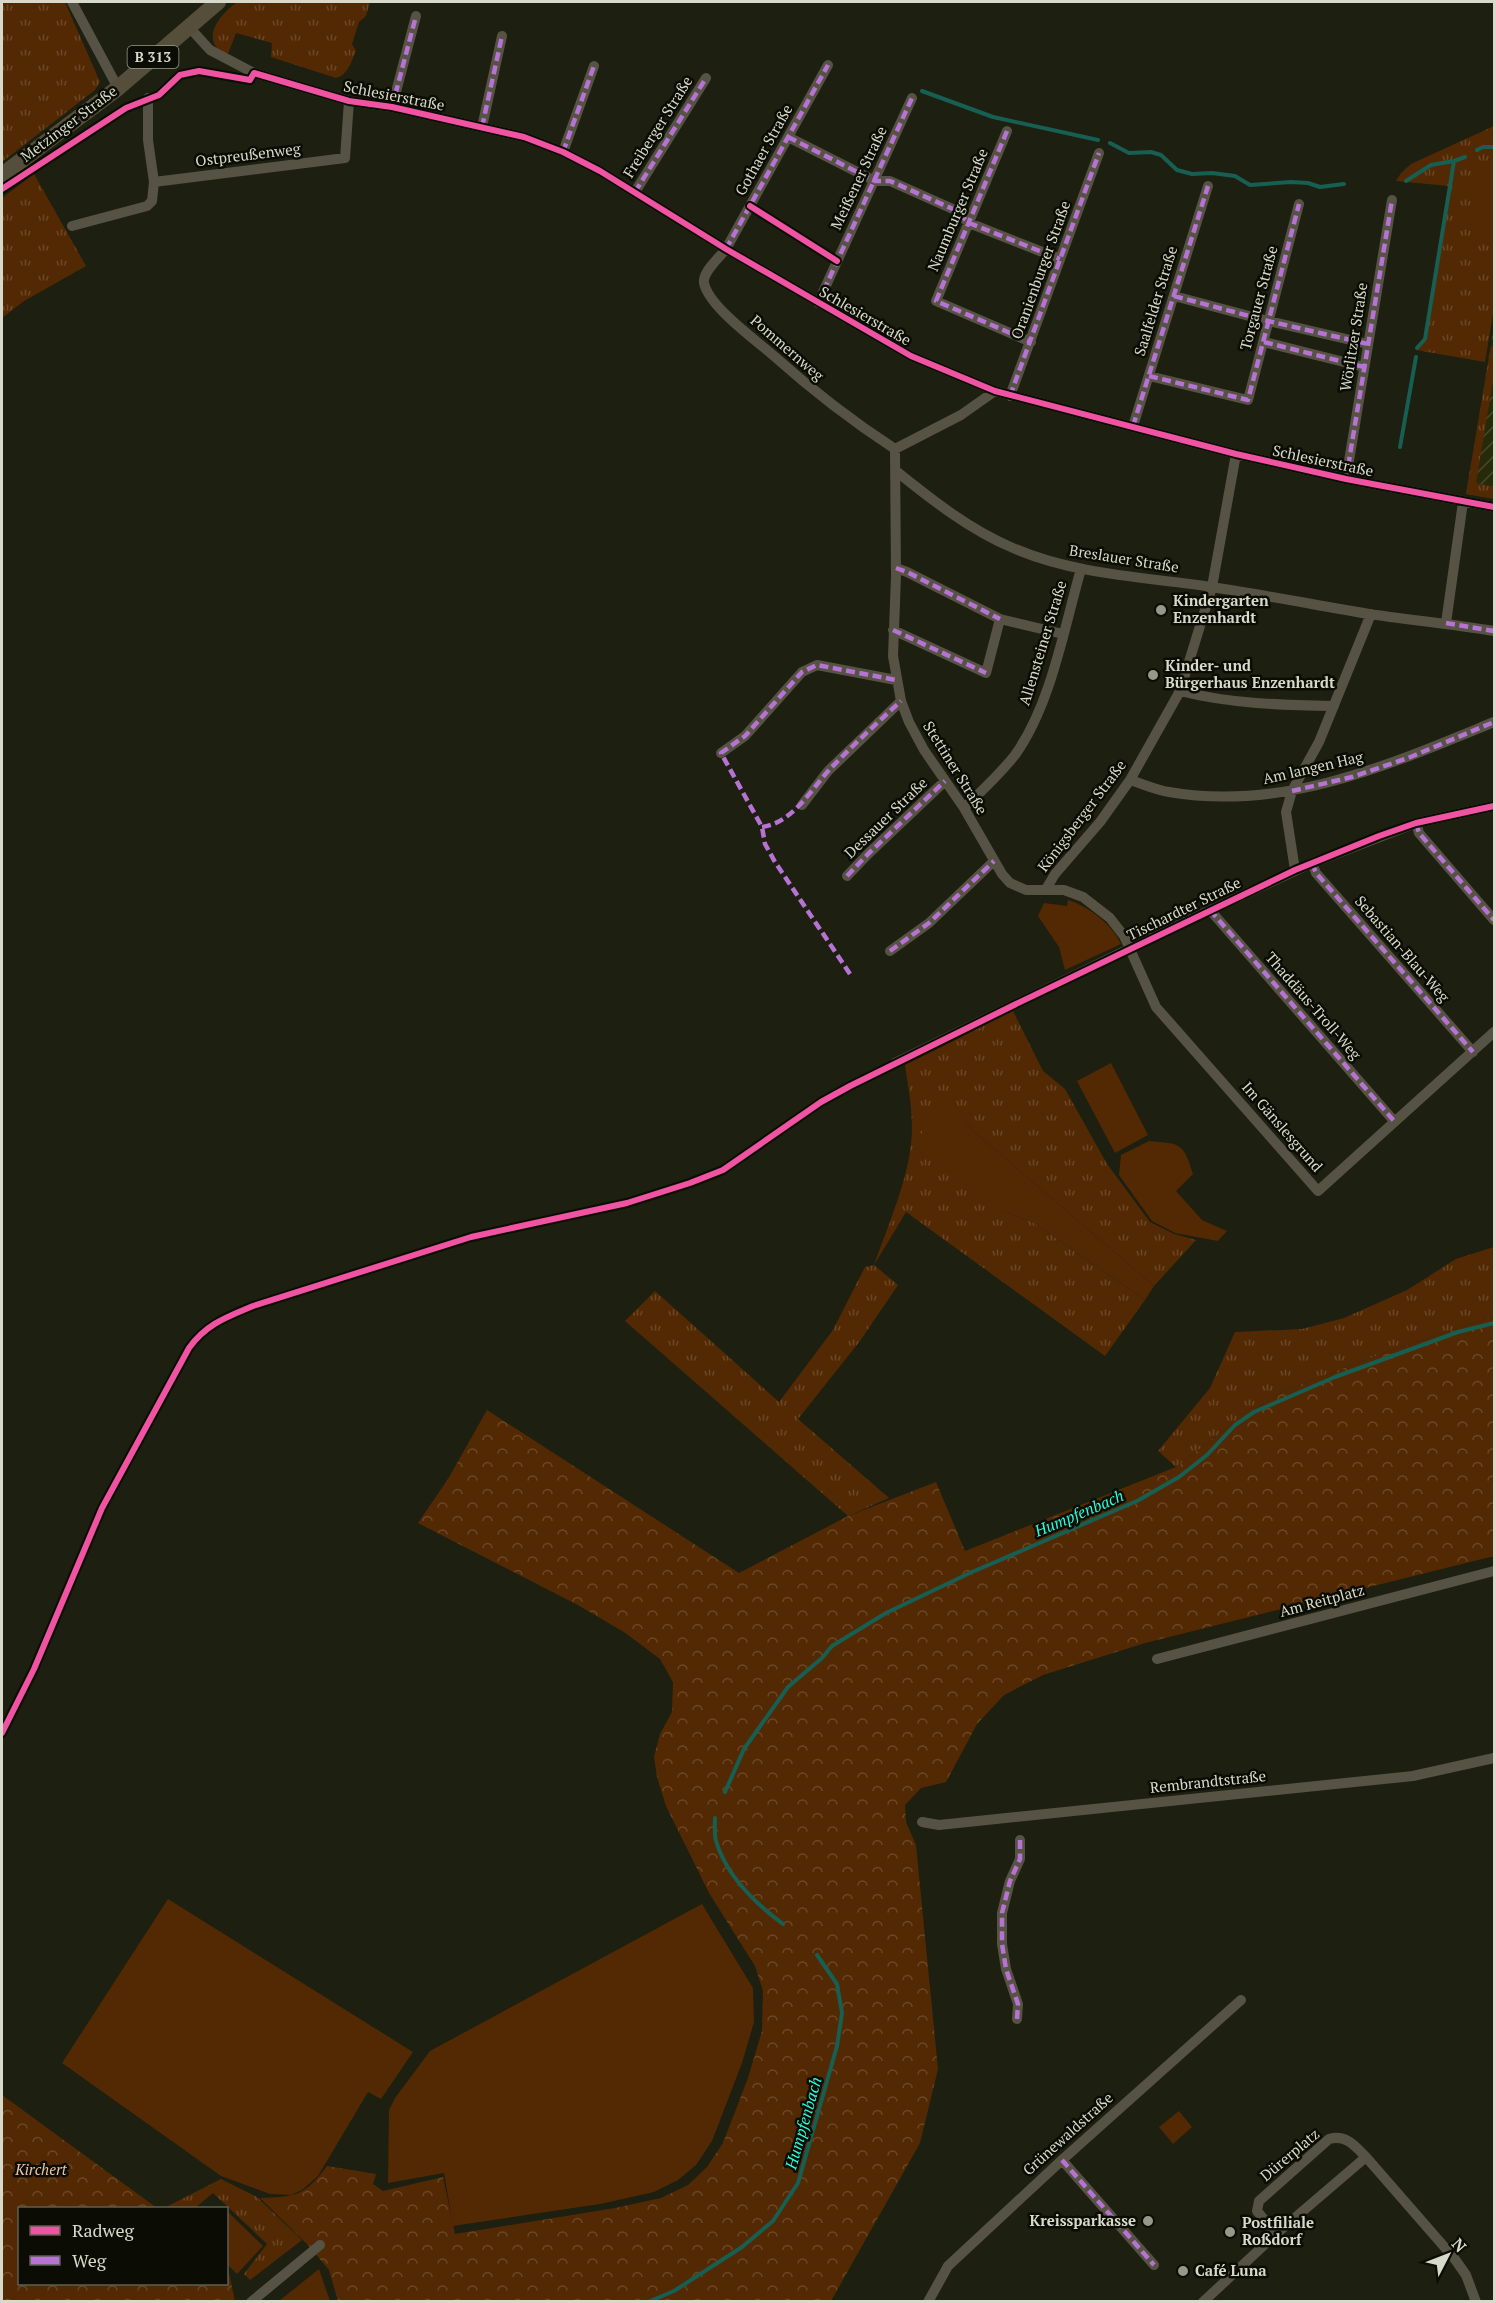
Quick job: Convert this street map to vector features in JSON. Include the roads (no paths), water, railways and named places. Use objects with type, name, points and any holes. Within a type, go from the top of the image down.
[{"type":"main road","name":"Metzinger Straße","points":[[2,175],[118,88],[218,2]]},
{"type":"street","points":[[72,2],[118,88]]},
{"type":"street","points":[[392,107],[416,16]]},
{"type":"street","name":"Schlesierstraße","points":[[189,27],[210,50],[254,73],[349,101],[392,107],[524,137],[564,152],[600,171],[726,249],[911,356],[995,391],[1236,454],[1346,479],[1494,507]]},
{"type":"street","points":[[482,127],[502,36]]},
{"type":"street","name":"Gothaer Straße","points":[[726,249],[828,65]]},
{"type":"street","points":[[564,152],[594,66]]},
{"type":"street","name":"Freiberger Straße","points":[[635,192],[706,78]]},
{"type":"street","points":[[72,226],[147,206],[152,201],[154,182],[148,140],[148,98]]},
{"type":"street","name":"Meißener Straße","points":[[818,303],[912,98]]},
{"type":"street","name":"Ostpreußenweg","points":[[154,182],[345,158],[349,101]]},
{"type":"street","name":"Naumburger Straße","points":[[1007,131],[936,301],[1031,342]]},
{"type":"street","points":[[788,137],[875,180],[890,181],[955,210],[969,223],[1060,259]]},
{"type":"street","name":"Oranienburger Straße","points":[[1010,396],[1099,153]]},
{"type":"street","name":"Saalfelder Straße","points":[[1133,426],[1208,186]]},
{"type":"street","name":"Wörlitzer Straße","points":[[1346,479],[1392,200]]},
{"type":"street","name":"Torgauer Straße","points":[[1149,376],[1248,400],[1299,204]]},
{"type":"street","name":"Pommernweg","points":[[726,249],[705,276],[704,284],[718,305],[795,376],[841,412],[895,448]]},
{"type":"street","points":[[1174,296],[1368,344]]},
{"type":"street","points":[[1313,354],[1318,333]]},
{"type":"street","points":[[1263,342],[1364,367]]},
{"type":"street","points":[[895,448],[961,415],[995,391]]},
{"type":"street","name":"Stettiner Straße","points":[[895,448],[896,568],[892,656],[901,701],[909,722],[924,750],[964,808],[1002,874],[1016,887],[1026,890],[1064,890],[1083,897],[1098,907],[1124,936],[1129,949]]},
{"type":"street","name":"Königsberger Straße","points":[[1046,889],[1055,874],[1100,822],[1130,780],[1180,691],[1212,587],[1236,454]]},
{"type":"street","name":"Breslauer Straße","points":[[896,471],[950,512],[1001,543],[1049,561],[1081,569],[1494,631]]},
{"type":"street","points":[[1446,623],[1463,502]]},
{"type":"street","points":[[896,568],[1000,619],[1063,634]]},
{"type":"street","name":"Allensteiner Straße","points":[[964,808],[1003,769],[1032,727],[1045,697],[1081,569]]},
{"type":"street","points":[[1295,870],[1286,812],[1292,791],[1319,742],[1371,614]]},
{"type":"street","points":[[893,630],[986,673],[1000,619]]},
{"type":"street","points":[[721,753],[745,736],[802,672],[810,667],[824,666],[896,680]]},
{"type":"street","points":[[1180,691],[1256,704],[1334,706]]},
{"type":"street","points":[[802,805],[828,771],[901,701]]},
{"type":"street","name":"Am langen Hag","points":[[1130,780],[1167,792],[1193,796],[1251,797],[1292,791],[1353,777],[1408,758],[1494,722]]},
{"type":"street","name":"Dessauer Straße","points":[[847,876],[867,854],[945,781]]},
{"type":"street","name":"Tischardter Straße","points":[[896,1063],[1295,870],[1416,823],[1494,806]]},
{"type":"street","points":[[1416,823],[1419,833],[1494,920]]},
{"type":"street","points":[[890,951],[929,923],[994,861]]},
{"type":"street","name":"Sebastian-Blau-Weg","points":[[1312,863],[1316,873],[1473,1052]]},
{"type":"street","name":"Thaddäus-Troll-Weg","points":[[1210,910],[1394,1121]]},
{"type":"street","name":"Im Gänslesgrund","points":[[1129,949],[1156,1007],[1318,1191],[1494,1032]]},
{"type":"street","name":"Am Reitplatz","points":[[1157,1659],[1494,1570]]},
{"type":"street","name":"Rembrandtstraße","points":[[922,1822],[939,1825],[1413,1776],[1494,1758]]},
{"type":"street","points":[[1017,2019],[1018,2004],[1005,1961],[1002,1913],[1010,1881],[1020,1859],[1020,1840]]},
{"type":"street","name":"Grünewaldstraße","points":[[928,2301],[948,2266],[1062,2160],[1241,2000]]},
{"type":"street","name":"Dürerplatz","points":[[1276,2234],[1257,2211],[1257,2204],[1316,2150],[1329,2139],[1343,2139],[1353,2144],[1366,2157]]},
{"type":"street","points":[[1203,2301],[1276,2234],[1366,2157],[1454,2258],[1466,2275],[1476,2301]]},
{"type":"street","points":[[1062,2160],[1154,2265]]},
{"type":"street","points":[[251,2301],[320,2245]]},
{"type":"waterway","points":[[922,91],[993,117],[1098,140]]},
{"type":"waterway","points":[[1110,143],[1129,153],[1151,152],[1161,155],[1177,170],[1192,174],[1212,173],[1235,176],[1250,185],[1291,182],[1308,183],[1320,187],[1344,184]]},
{"type":"waterway","points":[[1477,150],[1483,147],[1494,147]]},
{"type":"waterway","points":[[1417,348],[1425,339],[1454,161],[1465,157]]},
{"type":"waterway","points":[[1406,181],[1431,165],[1454,161]]},
{"type":"waterway","points":[[1400,447],[1416,357]]},
{"type":"waterway","name":"Humpfenbach","points":[[725,1792],[744,1749],[788,1687],[822,1658],[832,1646],[886,1613],[972,1572],[1137,1501],[1179,1477],[1207,1455],[1235,1425],[1254,1412],[1335,1377],[1458,1332],[1494,1323]]},
{"type":"waterway","name":"Humpfenbach","points":[[715,1818],[716,1841],[734,1877],[753,1898],[783,1924]]},
{"type":"waterway","name":"Humpfenbach","points":[[648,2302],[674,2291],[742,2247],[773,2221],[798,2183],[837,2046],[842,2013],[837,1984],[817,1955]]},
{"type":"place","name":"Kindergarten Enzenhardt","points":[[1161,610]]},
{"type":"place","name":"Kinder- und Bürgerhaus Enzenhardt","points":[[1153,675]]},
{"type":"place","name":"Kreissparkasse","points":[[1148,2221]]},
{"type":"place","name":"Postfiliale Roßdorf","points":[[1230,2232]]},
{"type":"place","name":"Café Luna","points":[[1183,2271]]},
{"type":"park label","name":"Kirchert","points":[[41,2170]]}]
